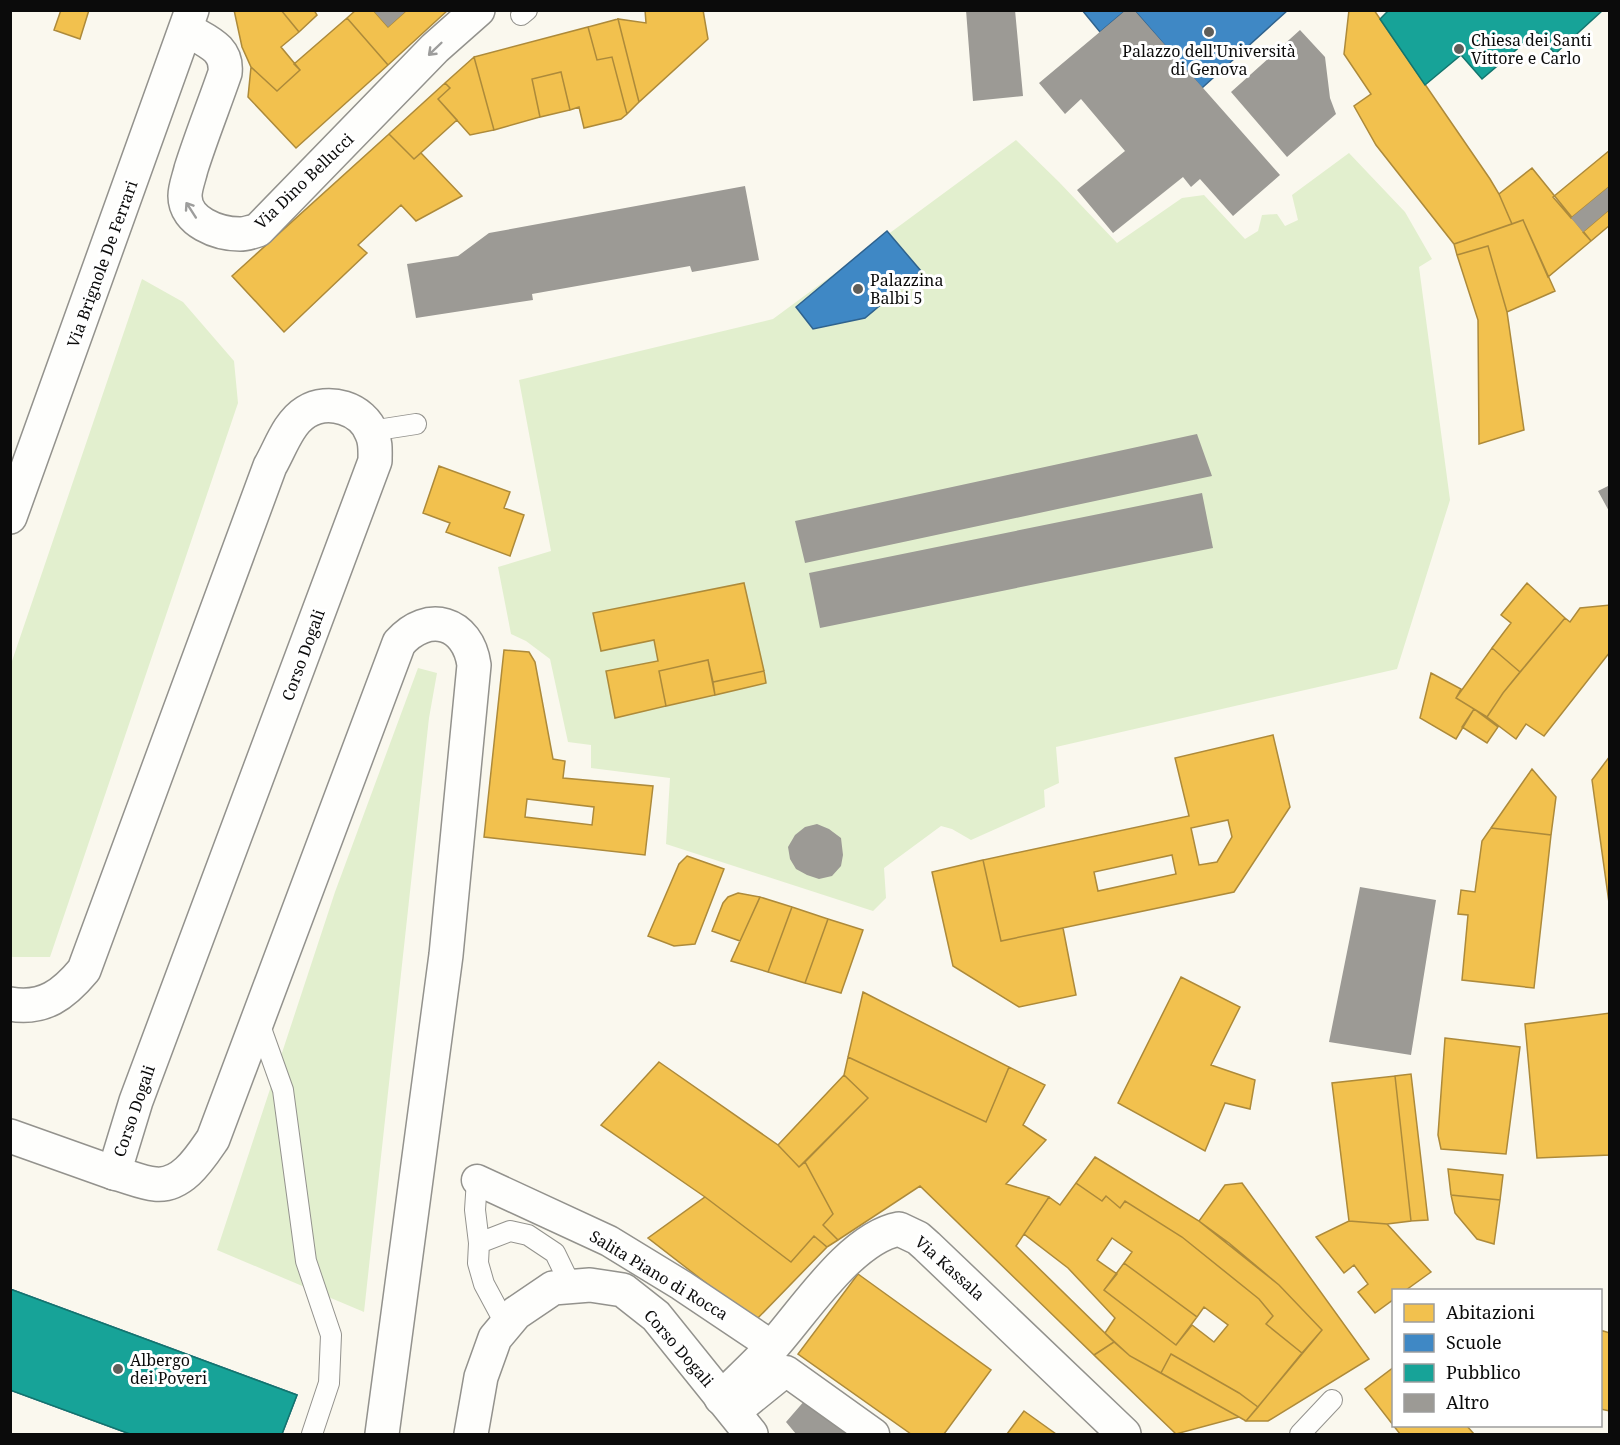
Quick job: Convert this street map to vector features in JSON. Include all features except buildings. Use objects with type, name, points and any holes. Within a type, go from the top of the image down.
[{"type":"street","name":"Via Dino Bellucci","points":[[189,20],[222,53],[226,64],[225,74],[184,193],[185,201],[190,213],[200,222],[226,233],[241,234],[258,230],[435,48],[478,10]]},
{"type":"street","name":"Via Brignole De Ferrari","points":[[10,517],[189,20]]},
{"type":"street","points":[[10,1004],[21,1006],[46,1002],[68,989],[84,970],[270,466],[294,423],[305,412],[320,406],[335,406],[350,410],[362,419],[371,431]]},
{"type":"street","name":"Corso Dogali","points":[[371,431],[376,446],[375,461],[136,1101],[114,1173],[156,1185],[172,1182],[185,1174],[213,1139],[399,643],[408,633],[432,624],[445,625],[457,631],[472,652],[474,665],[446,955],[382,1434]]},
{"type":"street","points":[[10,1136],[114,1173]]},
{"type":"street","name":"Salita Piano di Rocca","points":[[477,1180],[609,1241],[681,1285],[772,1346]]},
{"type":"street","name":"Via Kassala","points":[[735,1415],[772,1346],[845,1260],[871,1241],[899,1229],[918,1238],[927,1246],[1124,1434]]},
{"type":"street","name":"Corso Dogali","points":[[471,1434],[481,1377],[495,1338],[516,1313],[553,1288],[571,1286],[623,1290],[656,1316],[735,1415]]},
{"type":"street","points":[[735,1415],[786,1371],[874,1434]]},
{"type":"lane","points":[[371,431],[416,424]]},
{"type":"lane","points":[[258,1020],[283,1090],[306,1261],[331,1335],[329,1383],[312,1434]]},
{"type":"lane","points":[[477,1180],[475,1209],[479,1243],[478,1263],[484,1284],[506,1325]]},
{"type":"lane","points":[[479,1243],[510,1231],[528,1235],[555,1253],[571,1286]]},
{"type":"lane","points":[[1300,1434],[1332,1400]]},
{"type":"green space","points":[[1016,140],[1117,243],[1182,198],[1204,195],[1245,239],[1258,231],[1262,215],[1277,214],[1285,226],[1298,220],[1292,195],[1349,153],[1405,212],[1432,259],[1419,267],[1450,500],[1397,669],[1056,747],[1059,783],[1044,790],[1045,807],[971,840],[952,829],[941,826],[884,868],[886,898],[873,911],[666,844],[670,778],[591,768],[591,745],[568,742],[550,659],[526,641],[511,634],[498,567],[551,551],[519,380],[773,319]]},
{"type":"green space","points":[[142,279],[183,302],[234,361],[238,403],[50,957],[13,957],[10,956],[11,664]]},
{"type":"green space","points":[[418,668],[437,673],[429,718],[364,1312],[217,1250],[335,892]]},
{"type":"place","name":"Palazzo dell'Università di Genova","points":[[1209,32]]},
{"type":"place","name":"Chiesa dei Santi Vittore e Carlo","points":[[1459,49]]},
{"type":"place","name":"Palazzina Balbi 5","points":[[858,289]]},
{"type":"place","name":"Albergo dei Poveri","points":[[118,1369]]}]
